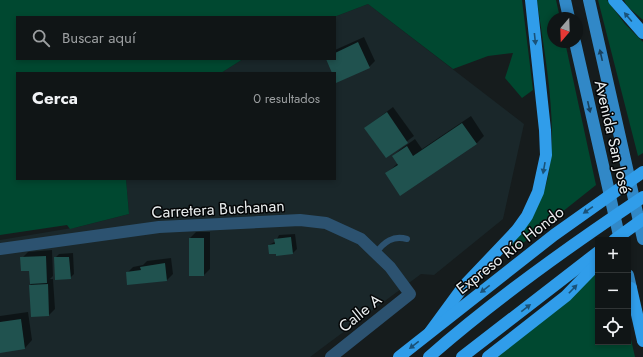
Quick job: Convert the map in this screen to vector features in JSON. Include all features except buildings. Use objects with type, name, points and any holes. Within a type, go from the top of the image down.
[{"type":"highway","points":[[430,332],[463,287],[517,230],[538,192],[546,155],[531,0]]},
{"type":"highway","points":[[614,0],[629,19],[643,33]]},
{"type":"highway","name":"Expreso Río Hondo","points":[[399,357],[554,235],[643,172]]},
{"type":"highway","points":[[428,357],[499,297],[578,240],[643,197]]},
{"type":"highway","points":[[623,237],[640,221]]},
{"type":"highway","points":[[618,237],[640,221]]},
{"type":"highway","points":[[462,357],[595,254]]},
{"type":"highway","points":[[488,357],[566,296],[595,266]]},
{"type":"highway","points":[[631,288],[643,341]]},
{"type":"main road","points":[[565,0],[568,12]]},
{"type":"main road","name":"Avenida San José","points":[[589,0],[643,239]]},
{"type":"main road","name":"Avenida San José","points":[[575,48],[619,237]]},
{"type":"street","name":"Carretera Buchanan","points":[[0,249],[159,227],[300,220],[326,223],[361,239],[376,252],[410,294]]},
{"type":"street","name":"Calle A","points":[[331,357],[410,294]]},
{"type":"lane","points":[[376,252],[387,241],[398,237],[407,239]]},
{"type":"shaded area","points":[[368,4],[524,124],[503,219],[434,275],[421,274],[310,357],[0,357],[0,240],[78,227],[129,214],[126,180],[336,180],[336,72],[223,72],[241,60],[336,60],[336,16]]},
{"type":"green space","points":[[0,0],[522,0],[533,90],[522,98],[505,78],[513,53],[488,56],[453,69],[368,4],[336,16],[16,16],[16,60],[241,60],[223,72],[16,72],[16,180],[126,180],[129,214],[70,229],[67,225],[0,235]]},
{"type":"green space","points":[[537,0],[556,0],[559,12],[547,12],[547,48],[566,48],[596,185],[513,251],[511,251],[510,246],[522,232],[541,198],[547,181],[551,161],[552,139],[550,91]]},
{"type":"green space","points":[[598,0],[607,0],[625,24],[643,42],[643,153],[638,156]]},
{"type":"green space","points":[[624,0],[643,0],[643,20],[627,6]]},
{"type":"green space","points":[[595,273],[595,345],[631,345],[631,339],[635,357],[495,357]]}]
